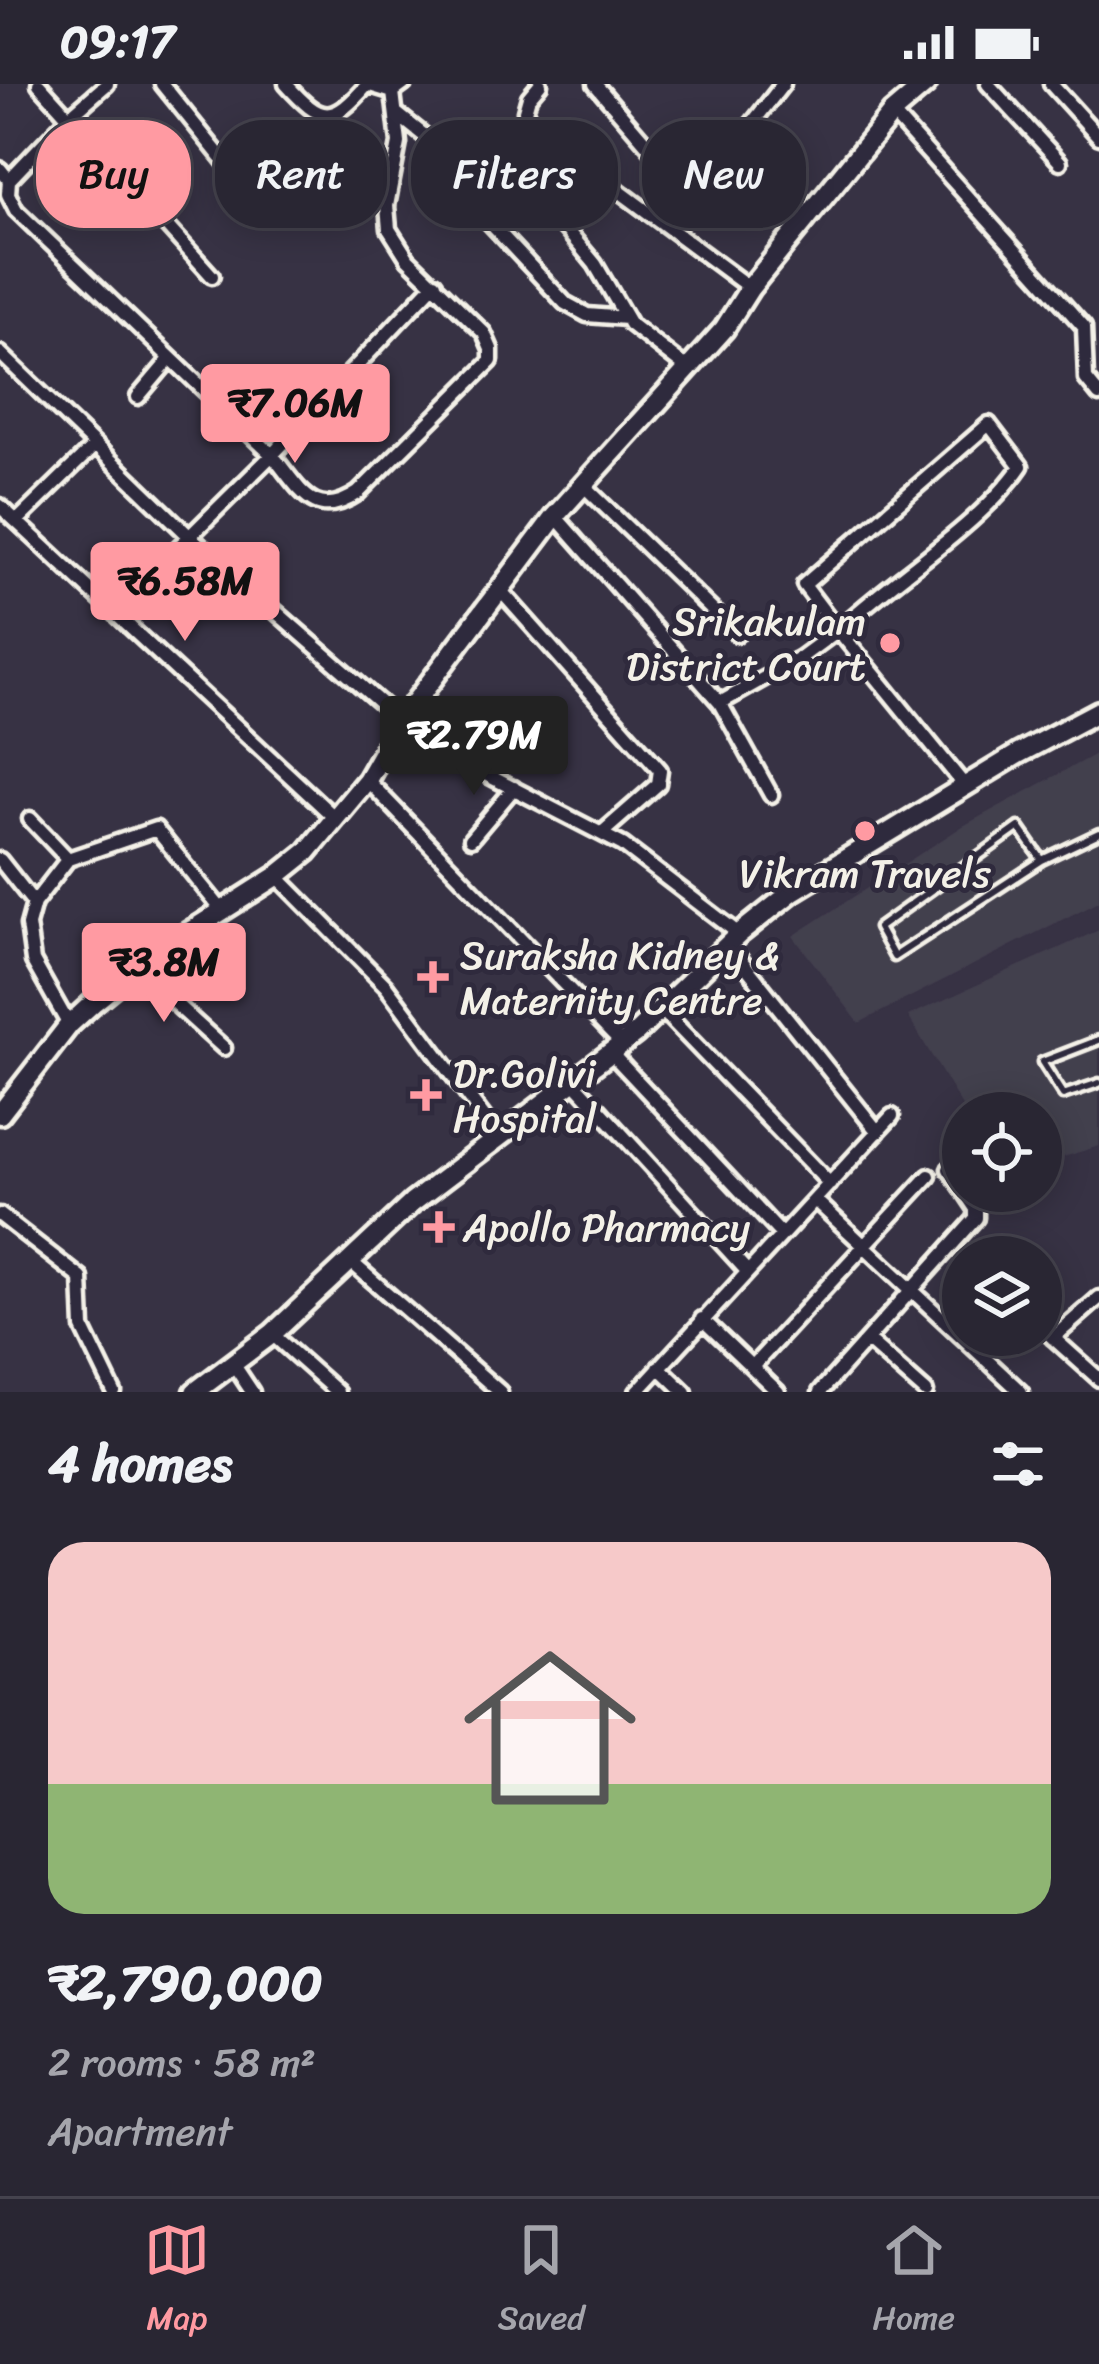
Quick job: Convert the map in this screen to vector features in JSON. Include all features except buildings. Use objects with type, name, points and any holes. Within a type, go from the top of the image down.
[{"type":"street","points":[[39,84],[212,276]]},
{"type":"street","points":[[107,84],[5,174],[16,210],[272,455],[309,500],[326,507],[342,504],[488,367],[489,341],[408,259],[387,220],[399,143],[398,88],[369,85],[324,116],[309,110],[286,84]]},
{"type":"street","points":[[162,84],[215,150]]},
{"type":"street","points":[[540,84],[525,111],[533,128],[750,288]]},
{"type":"street","points":[[595,84],[675,177],[693,187],[706,182],[783,84]]},
{"type":"street","points":[[0,1114],[69,1025],[135,967],[277,877],[307,852],[368,780],[401,722],[555,515],[724,329],[750,288],[892,113],[926,84]]},
{"type":"street","points":[[988,84],[1060,163]]},
{"type":"street","points":[[1052,84],[1099,136]]},
{"type":"street","points":[[395,113],[411,125]]},
{"type":"street","points":[[892,113],[1084,327],[1087,380],[1099,395]]},
{"type":"street","points":[[495,228],[566,304],[586,315],[626,318]]},
{"type":"street","points":[[565,228],[595,264],[626,318],[688,369]]},
{"type":"street","points":[[115,610],[435,284]]},
{"type":"street","points":[[0,353],[188,535],[401,722],[464,763],[602,833],[683,889],[733,939],[878,1132]]},
{"type":"street","points":[[138,397],[170,358]]},
{"type":"street","points":[[719,704],[800,658],[838,629],[1003,492],[1021,466],[989,424],[804,585],[838,629],[965,786]]},
{"type":"street","points":[[16,521],[95,445]]},
{"type":"street","points":[[582,484],[737,634]]},
{"type":"street","points":[[0,506],[336,819]]},
{"type":"street","points":[[555,515],[719,704],[771,795]]},
{"type":"street","points":[[501,591],[660,770],[658,784],[602,833]]},
{"type":"street","points":[[195,1392],[272,1334],[349,1260],[498,1136],[616,1049],[733,939],[793,891],[1099,711]]},
{"type":"street","points":[[368,780],[781,1234]]},
{"type":"street","points":[[471,838],[514,788]]},
{"type":"street","points":[[30,819],[68,859]]},
{"type":"street","points":[[69,1025],[33,961],[28,925],[34,904],[68,859],[156,829],[221,909]]},
{"type":"street","points":[[0,860],[34,904]]},
{"type":"street","points":[[277,877],[386,986],[498,1136]]},
{"type":"street","points":[[135,967],[224,1048]]},
{"type":"street","points":[[661,1010],[830,1184]]},
{"type":"street","points":[[573,1082],[746,1270]]},
{"type":"street","points":[[637,1392],[892,1116]]},
{"type":"street","points":[[752,1367],[929,1176]]},
{"type":"street","points":[[815,1199],[1013,1389]]},
{"type":"street","points":[[960,1236],[976,1212]]},
{"type":"street","points":[[0,1215],[81,1278],[82,1328],[114,1392]]},
{"type":"street","points":[[820,1392],[942,1257]]},
{"type":"street","points":[[349,1260],[500,1392]]},
{"type":"street","points":[[1062,1330],[1099,1298]]},
{"type":"street","points":[[702,1319],[778,1392]]},
{"type":"street","points":[[272,1334],[337,1392]]},
{"type":"street","points":[[867,1340],[921,1390]]},
{"type":"street","points":[[1062,1346],[1099,1379]]},
{"type":"street","points":[[234,1365],[252,1392]]},
{"type":"street","points":[[659,1367],[685,1392]]},
{"type":"lane","points":[[1042,860],[1019,827],[878,928],[894,957],[1042,860],[1099,832]]},
{"type":"lane","points":[[1099,1040],[1042,1062],[1063,1095],[1099,1083]]},
{"type":"shaded area","points":[[1099,752],[1099,901],[859,1023],[793,936],[963,826]]},
{"type":"shaded area","points":[[1099,930],[1099,1146],[1062,1157],[1062,1092],[953,1092],[908,1016]]},
{"type":"place","name":"Srikakulam District Court","points":[[890,643]]},
{"type":"place","name":"Vikram Travels","points":[[865,831]]},
{"type":"place","name":"Suraksha Kidney & Maternity Centre","points":[[433,977]]},
{"type":"place","name":"Dr.Golivi Hospital","points":[[426,1095]]},
{"type":"place","name":"Apollo Pharmacy","points":[[439,1227]]}]
